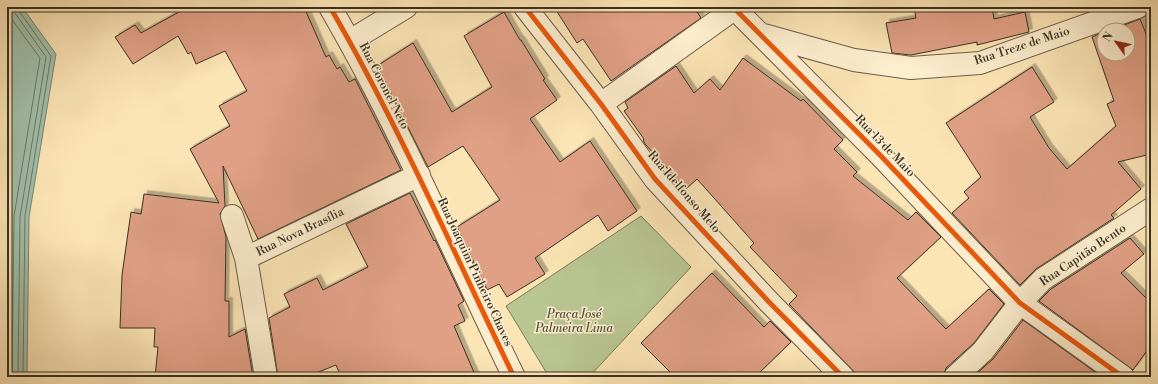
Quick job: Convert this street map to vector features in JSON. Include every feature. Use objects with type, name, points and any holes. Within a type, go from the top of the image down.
[{"type":"street","name":"Rua Coronel Neto","points":[[330,7],[350,41],[419,175]]},
{"type":"street","points":[[350,41],[406,7]]},
{"type":"street","name":"Rua Idelfonso Melo","points":[[525,7],[601,104],[655,179],[768,302],[843,377]]},
{"type":"street","name":"Rua Treze de Maio","points":[[762,35],[854,60],[911,68],[980,63],[1138,7]]},
{"type":"street","points":[[601,104],[733,8]]},
{"type":"street","name":"Rua 13 de Maio","points":[[733,8],[762,35],[880,155],[1020,303],[1122,377]]},
{"type":"street","name":"Rua Nova Brasília","points":[[266,377],[246,258],[419,175]]},
{"type":"street","name":"Rua Joaquim Pinheiro Chaves","points":[[419,175],[437,218],[514,377]]},
{"type":"street","name":"Rua Capitão Bento","points":[[955,377],[983,351],[1020,303],[1043,279],[1151,209]]},
{"type":"street","points":[[232,216],[246,258]]},
{"type":"green space","name":"Praça José Palmeira Lima","points":[[641,216],[691,267],[589,377],[549,377],[506,306]]},
{"type":"water","points":[[7,7],[22,7],[56,54],[29,217],[27,377],[7,377]]},
{"type":"building","points":[[188,7],[304,7],[326,57],[329,55],[337,69],[340,67],[349,82],[355,79],[401,170],[258,239],[223,166],[225,206],[220,214],[226,237],[225,301],[229,301],[229,337],[245,329],[253,377],[155,377],[158,347],[154,347],[155,328],[120,328],[122,275],[131,212],[141,214],[144,194],[219,203],[190,149],[230,126],[219,106],[247,91],[225,51],[196,64],[191,52],[188,54],[178,36],[133,64],[115,37],[135,25],[141,33]]},
{"type":"building","points":[[554,7],[694,7],[701,18],[611,81],[583,39],[577,43]]},
{"type":"building","points":[[914,7],[992,7],[994,19],[1025,12],[1029,32],[977,45],[977,42],[911,55],[892,53],[886,23],[916,18]]},
{"type":"building","points":[[504,12],[545,79],[543,80],[557,100],[530,119],[560,162],[590,141],[637,211],[608,231],[598,215],[535,258],[545,274],[507,297],[499,284],[487,290],[457,227],[500,200],[463,146],[428,167],[377,66],[413,43],[452,112],[492,87],[464,36]]},
{"type":"building","points":[[1140,19],[1151,46],[1151,154],[1118,162],[1141,189],[1111,215],[1114,218],[1036,269],[1020,285],[952,213],[969,198],[964,192],[981,177],[946,123],[1032,67],[1054,102],[1030,117],[1049,148],[1067,169],[1116,126],[1107,104],[1114,101],[1101,62],[1136,62],[1136,22],[1132,22]]},
{"type":"building","points":[[1096,35],[1096,49],[1092,37]]},
{"type":"building","points":[[743,58],[801,101],[803,99],[843,140],[834,149],[857,172],[853,176],[908,220],[916,212],[941,237],[897,278],[946,329],[989,289],[1004,304],[974,343],[946,368],[943,377],[859,377],[789,304],[797,296],[750,247],[754,243],[697,179],[686,189],[645,144],[644,139],[624,111],[628,108],[625,102],[676,66],[694,93],[710,79],[720,90]]},
{"type":"building","points":[[410,193],[434,241],[435,240],[464,301],[458,305],[465,321],[454,326],[476,377],[341,377],[336,365],[306,377],[278,377],[269,318],[290,307],[284,294],[317,278],[323,290],[368,267],[346,224]]},
{"type":"building","points":[[1130,238],[1144,254],[1121,273],[1151,303],[1151,345],[1133,370],[1039,301],[1051,289]]},
{"type":"building","points":[[712,273],[764,327],[770,321],[791,342],[755,377],[675,377],[641,343]]},
{"type":"building","points":[[1023,320],[1102,377],[977,377],[975,375],[993,359]]},
{"type":"cycle path","points":[[330,7],[403,144],[514,377]]},
{"type":"cycle path","points":[[525,7],[601,104],[655,179],[769,302],[843,377]]},
{"type":"cycle path","points":[[733,7],[880,155],[1020,303],[1123,377]]}]
